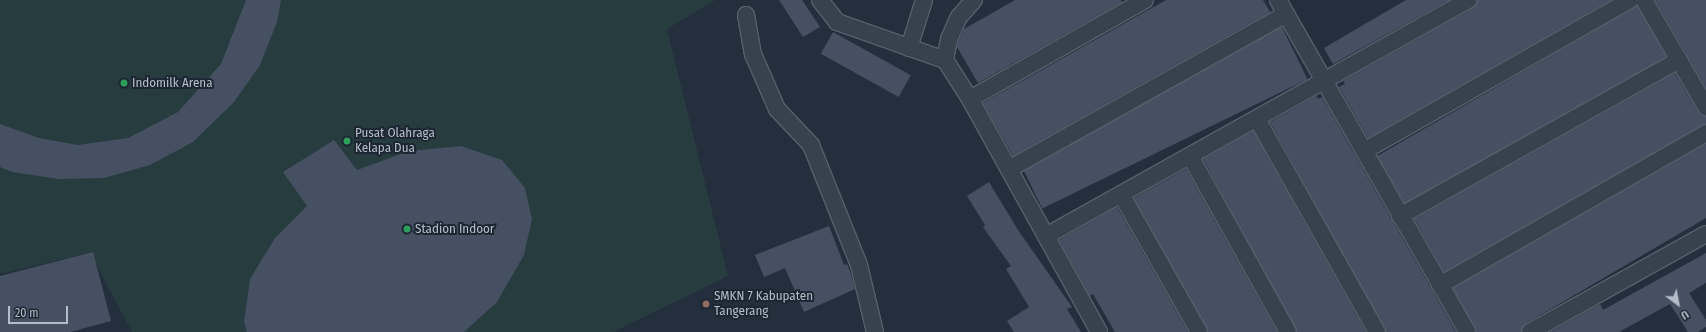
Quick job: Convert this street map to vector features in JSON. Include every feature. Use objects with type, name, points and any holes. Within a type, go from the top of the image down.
[{"type":"street","points":[[820,0],[837,22],[945,60],[970,99],[1099,332]]},
{"type":"street","points":[[909,48],[924,0]]},
{"type":"street","points":[[945,60],[949,39],[959,17],[974,0]]},
{"type":"street","points":[[970,99],[1145,0]]},
{"type":"street","points":[[1278,0],[1466,332]]},
{"type":"street","points":[[1046,236],[1468,0]]},
{"type":"street","points":[[1364,151],[1630,0]]},
{"type":"street","points":[[1644,0],[1706,107]]},
{"type":"street","points":[[1009,169],[1286,14]]},
{"type":"street","points":[[746,15],[753,54],[777,109],[811,145],[859,266],[875,332]]},
{"type":"street","points":[[1400,216],[1679,60]]},
{"type":"street","points":[[1257,119],[1377,332]]},
{"type":"street","points":[[1440,285],[1706,133]]},
{"type":"street","points":[[1190,156],[1288,332]]},
{"type":"street","points":[[1121,194],[1199,332]]},
{"type":"street","points":[[1530,332],[1706,234]]},
{"type":"green space","name":"Pusat Olahraga Kelapa Dua","points":[[0,0],[715,0],[667,29],[728,276],[613,332],[132,332],[90,253],[0,274]]},
{"type":"building","points":[[246,0],[281,0],[277,22],[260,65],[234,102],[193,142],[150,165],[104,178],[59,179],[12,172],[0,167],[0,124],[39,138],[78,145],[128,138],[178,112],[221,64]]},
{"type":"building","points":[[779,0],[802,0],[820,27],[803,37]]},
{"type":"building","points":[[1015,0],[1121,0],[1122,2],[978,83],[957,47],[958,42],[964,29]]},
{"type":"building","points":[[1166,0],[1263,0],[1270,12],[1013,156],[983,103]]},
{"type":"building","points":[[1406,0],[1449,0],[1333,64],[1324,48]]},
{"type":"building","points":[[1477,0],[1611,0],[1368,138],[1339,87],[1345,84],[1343,81],[1473,8]]},
{"type":"building","points":[[1655,0],[1706,0],[1706,88],[1687,55]]},
{"type":"building","points":[[1637,6],[1666,57],[1407,207],[1377,156]]},
{"type":"building","points":[[1282,27],[1307,79],[1042,208],[1017,156]]},
{"type":"building","points":[[833,32],[911,75],[899,97],[821,54]]},
{"type":"building","points":[[1675,73],[1698,112],[1706,116],[1706,124],[1444,272],[1414,219]]},
{"type":"building","points":[[1316,96],[1318,99],[1322,97],[1456,332],[1386,332],[1270,122]]},
{"type":"building","points":[[1253,131],[1366,332],[1297,332],[1203,159]]},
{"type":"building","name":"Stadion Indoor","points":[[334,140],[357,170],[409,151],[461,146],[502,160],[525,188],[532,219],[524,255],[497,302],[464,332],[247,332],[244,322],[250,279],[275,238],[307,206],[283,172]]},
{"type":"building","points":[[1706,144],[1706,218],[1525,324],[1521,332],[1476,332],[1453,288]]},
{"type":"building","points":[[1186,169],[1277,332],[1208,332],[1134,198]]},
{"type":"building","points":[[989,182],[1018,230],[1072,307],[1067,309],[1081,332],[1014,332],[1007,321],[1029,307],[1006,269],[1011,266],[983,227],[985,225],[967,196]]},
{"type":"building","points":[[1117,207],[1188,332],[1115,332],[1093,294],[1090,296],[1059,240]]},
{"type":"building","points":[[829,226],[844,265],[847,264],[855,289],[804,312],[785,268],[764,277],[755,255]]},
{"type":"building","points":[[93,252],[111,321],[70,332],[0,332],[0,276]]},
{"type":"building","points":[[1706,253],[1706,283],[1689,293],[1706,320],[1706,327],[1698,332],[1688,332],[1670,304],[1619,332],[1550,332],[1600,304],[1603,310]]},
{"type":"place","name":"Indomilk Arena","points":[[124,83]]},
{"type":"place","name":"Pusat Olahraga Kelapa Dua","points":[[347,141]]},
{"type":"place","name":"Stadion Indoor","points":[[407,229]]},
{"type":"place","name":"SMKN 7 Kabupaten Tangerang","points":[[706,304]]}]
